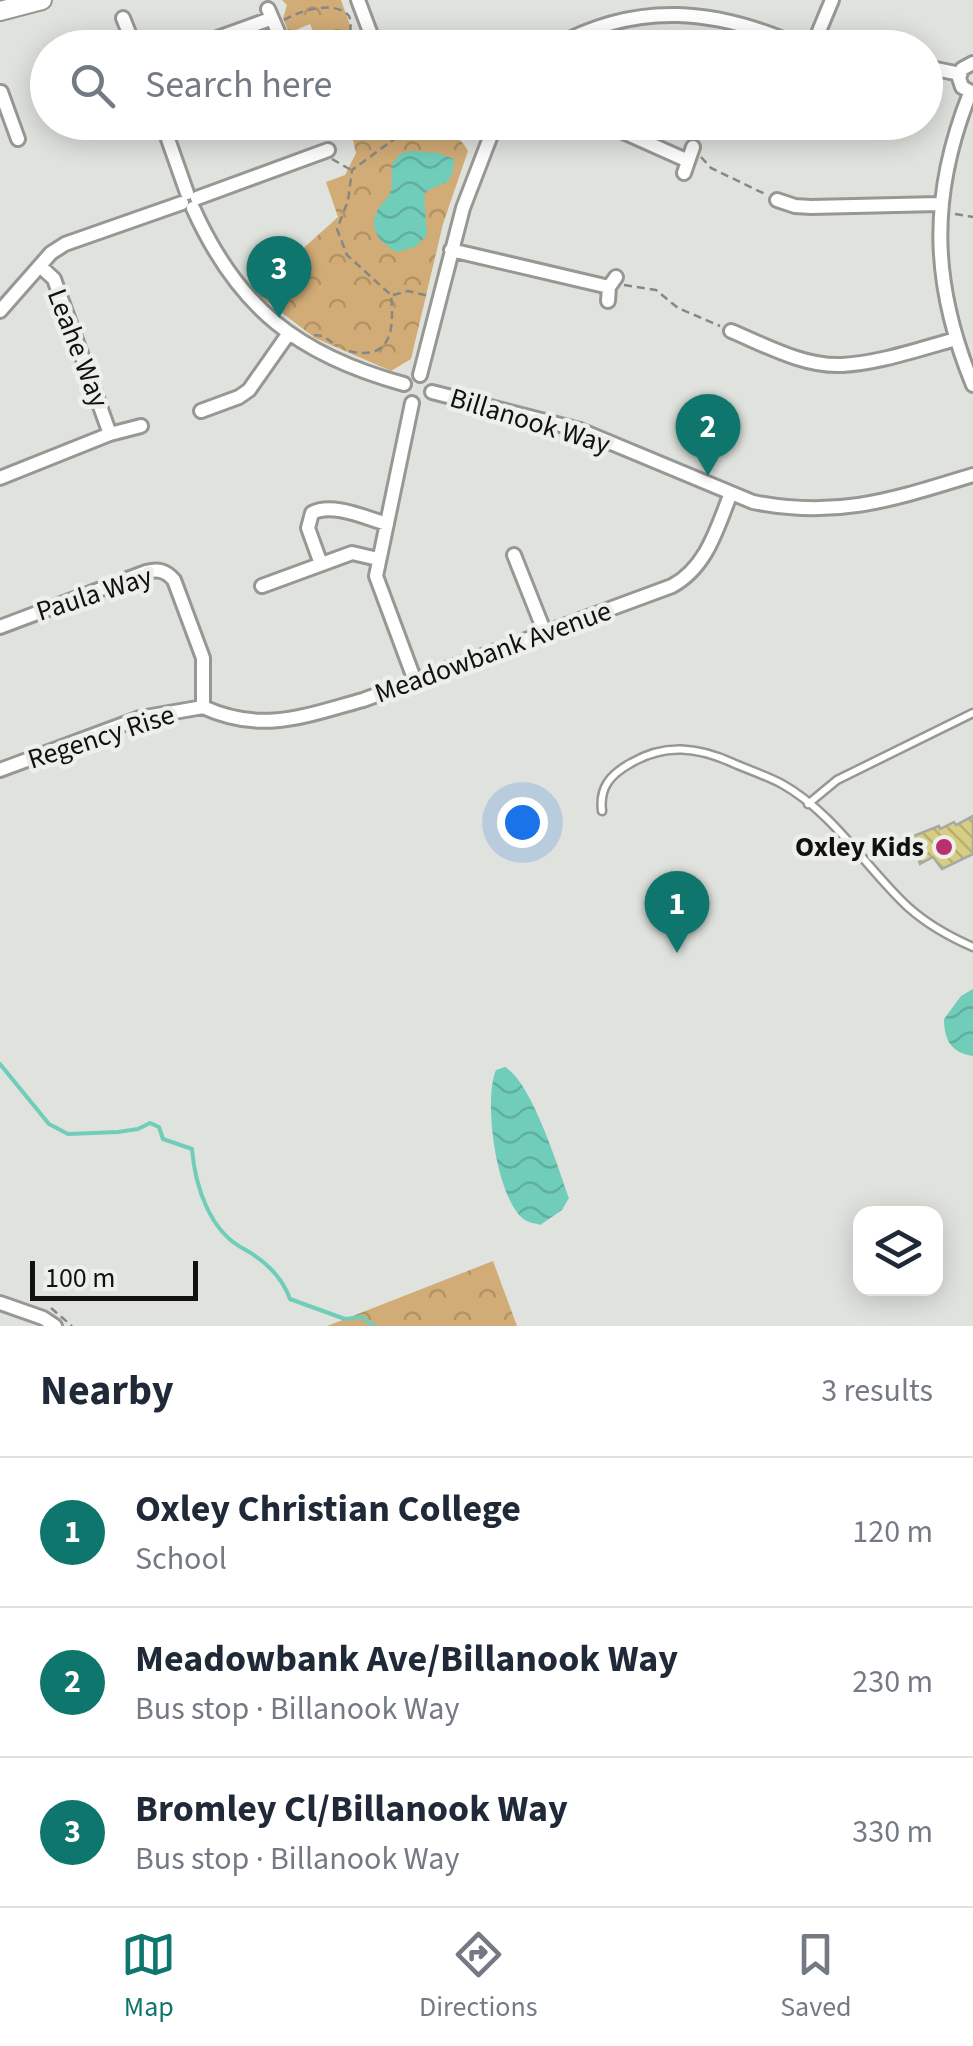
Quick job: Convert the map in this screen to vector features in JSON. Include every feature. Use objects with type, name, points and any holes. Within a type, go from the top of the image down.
[{"type":"main road","points":[[0,12],[42,0]]},
{"type":"street","points":[[358,0],[369,30]]},
{"type":"street","points":[[820,30],[832,0]]},
{"type":"street","points":[[579,30],[612,14],[694,3],[765,30]]},
{"type":"street","points":[[124,18],[128,30]]},
{"type":"street","points":[[245,30],[273,21]]},
{"type":"street","points":[[973,62],[960,74],[960,83],[972,93],[953,141],[939,208],[940,260],[947,311],[973,386]]},
{"type":"street","points":[[943,70],[960,74]]},
{"type":"street","points":[[1,92],[4,115],[18,139]]},
{"type":"street","points":[[168,140],[190,200],[230,278],[246,297],[289,334],[362,373],[404,384]]},
{"type":"street","points":[[420,375],[463,208],[489,140]]},
{"type":"street","points":[[643,140],[688,158]]},
{"type":"street","points":[[0,311],[64,244],[330,154]]},
{"type":"street","points":[[777,200],[811,207],[939,208]]},
{"type":"street","points":[[451,250],[612,286]]},
{"type":"street","name":"Leahe Way","points":[[40,266],[54,280],[110,434]]},
{"type":"street","points":[[730,331],[789,356],[838,366],[880,360],[956,339]]},
{"type":"street","points":[[201,411],[240,398],[289,334]]},
{"type":"street","points":[[420,375],[430,383],[432,392],[424,402],[412,403],[403,393],[404,384],[412,376],[420,375]]},
{"type":"street","name":"Billanook Way","points":[[432,392],[580,430],[731,493],[783,508],[843,509],[973,474]]},
{"type":"street","points":[[412,403],[376,576],[415,681]]},
{"type":"street","points":[[0,478],[110,434],[141,426]]},
{"type":"street","name":"Meadowbank Avenue","points":[[203,707],[247,722],[274,723],[363,700],[686,579],[707,553],[731,493]]},
{"type":"street","points":[[321,564],[308,528],[312,512],[320,508],[386,524]]},
{"type":"street","points":[[262,586],[352,553],[378,559]]},
{"type":"street","points":[[514,555],[545,633]]},
{"type":"street","name":"Paula Way","points":[[0,627],[146,572],[167,572],[174,580],[203,658],[203,707]]},
{"type":"street","name":"Regency Rise","points":[[0,770],[140,718],[203,707]]},
{"type":"street","points":[[0,1303],[55,1326]]},
{"type":"lane","points":[[808,804],[837,780],[973,713]]},
{"type":"lane","points":[[602,810],[606,783],[636,760],[677,747],[716,755],[784,785],[849,842],[907,906],[928,923],[973,948]]},
{"type":"path","points":[[273,21],[324,2],[347,11],[349,30]]},
{"type":"path","points":[[308,344],[316,334],[357,354],[380,348],[389,340],[391,295],[378,280],[352,262],[338,238],[338,229],[348,201],[352,170],[393,140]]},
{"type":"path","points":[[330,154],[352,170]]},
{"type":"path","points":[[688,158],[702,158],[711,168],[777,200]]},
{"type":"path","points":[[939,208],[973,217]]},
{"type":"path","points":[[612,286],[656,290],[678,308],[730,331]]},
{"type":"path","points":[[391,295],[408,291],[440,300]]},
{"type":"green space","points":[[282,0],[341,0],[352,30],[313,30],[310,24],[288,30],[283,18],[287,5]]},
{"type":"green space","points":[[353,140],[460,140],[468,151],[443,224],[411,359],[391,371],[315,338],[260,296],[270,287],[266,282],[338,217],[326,182],[345,175],[356,153]]},
{"type":"green space","points":[[493,1261],[517,1326],[327,1326],[345,1319]]},
{"type":"water","points":[[411,151],[454,159],[453,169],[449,180],[424,194],[427,235],[415,247],[397,252],[378,236],[374,224],[390,193],[392,164],[400,154]]},
{"type":"water","points":[[973,989],[973,1056],[950,1044],[944,1019],[961,996]]},
{"type":"water","points":[[505,1067],[534,1107],[569,1198],[562,1210],[540,1225],[525,1220],[515,1209],[500,1172],[491,1103],[496,1070]]},
{"type":"building","name":"Oxley Kids","points":[[973,816],[973,854],[942,869],[933,857],[920,864],[911,837],[954,822],[956,825]]},
{"type":"waterway","points":[[0,1064],[49,1124],[68,1134],[118,1132],[150,1123],[159,1127],[163,1139],[192,1149],[196,1177],[213,1219],[232,1241],[272,1270],[290,1299],[345,1319],[362,1317],[374,1326]]},
{"type":"place","name":"Bromley Cl/Billanook Way","points":[[279,318]]},
{"type":"place","name":"Meadowbank Ave/Billanook Way","points":[[708,476]]},
{"type":"place","name":"Oxley Kids","points":[[944,847]]},
{"type":"place","name":"Oxley Christian College","points":[[677,953]]}]
